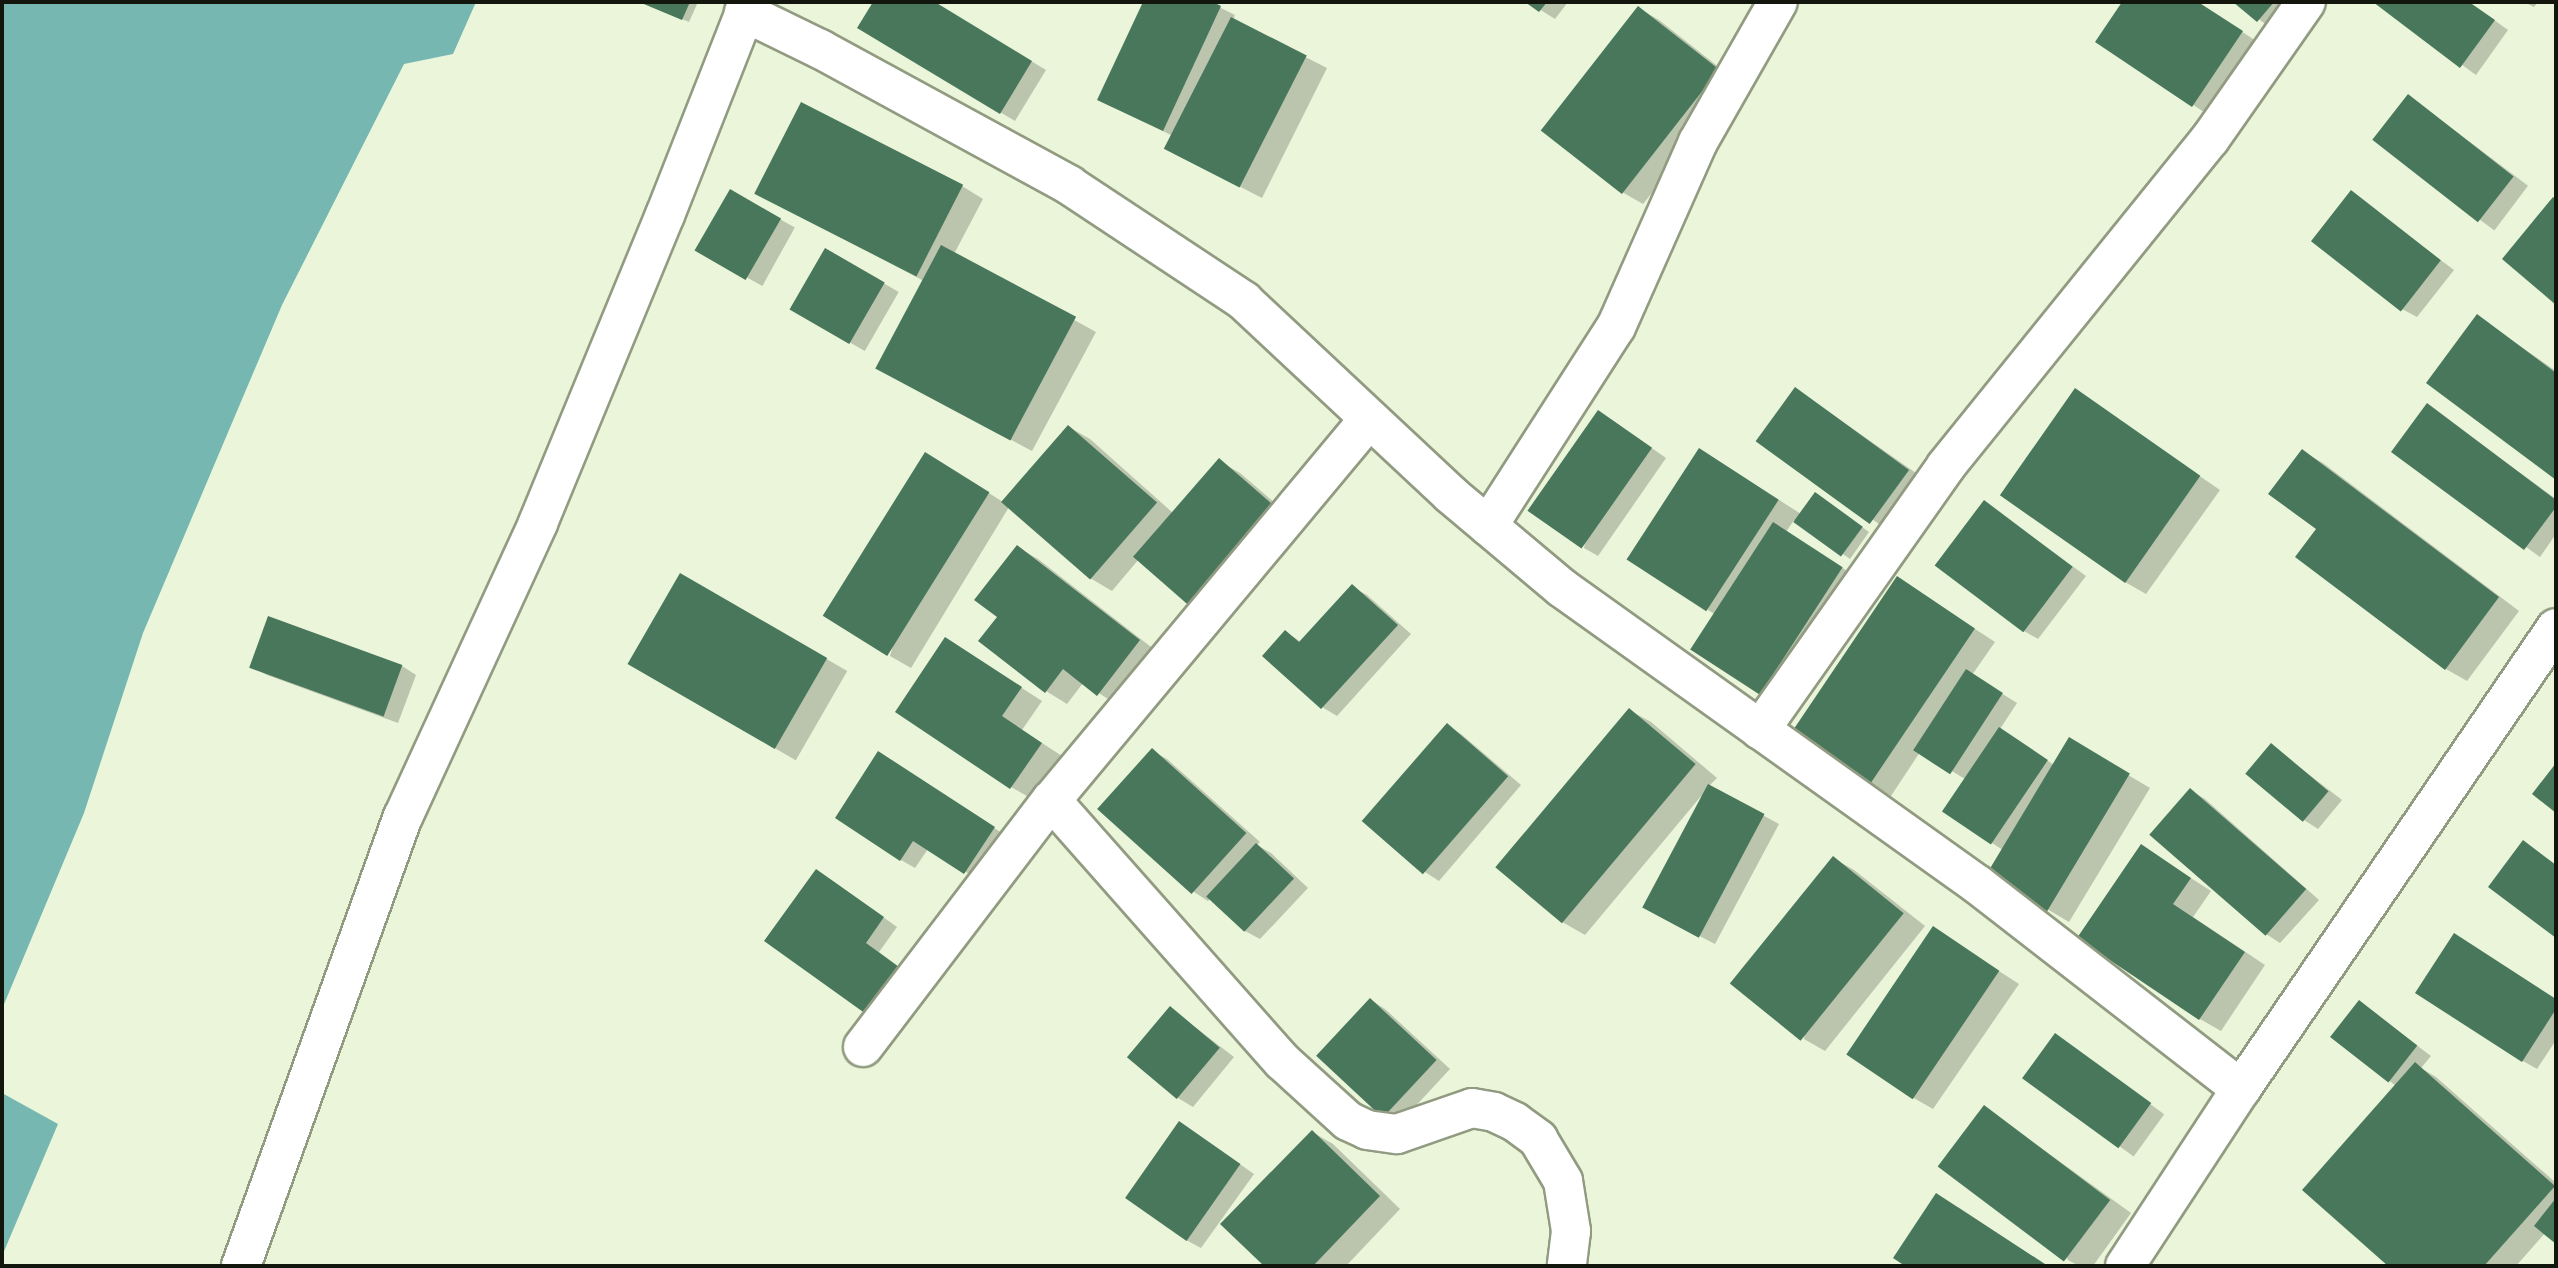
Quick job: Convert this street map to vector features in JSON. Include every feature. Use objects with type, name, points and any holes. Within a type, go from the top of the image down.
[{"type":"main road","points":[[1488,526],[1615,327],[1698,142],[1777,2]]},
{"type":"main road","points":[[1760,730],[1946,466],[2210,139],[2306,2]]},
{"type":"main road","points":[[241,1266],[403,817],[538,523],[666,215],[746,7],[1069,185],[1244,300],[1369,419],[1488,526],[1562,587],[1978,885],[2241,1089]]},
{"type":"main road","points":[[863,1047],[1051,800],[1369,419]]},
{"type":"main road","points":[[2125,1266],[2241,1089],[2556,628]]},
{"type":"main road","points":[[1051,800],[1282,1061],[1348,1121],[1367,1130],[1397,1134],[1472,1108],[1494,1112],[1515,1122],[1538,1139],[1563,1181],[1567,1198],[1571,1231],[1567,1266]]},
{"type":"water","points":[[2,2],[476,2],[453,54],[404,64],[282,305],[143,633],[84,813],[2,1009]]},
{"type":"water","points":[[2,1093],[58,1124],[2,1256]]},
{"type":"building","points":[[639,2],[690,2],[682,20]]},
{"type":"building","points":[[873,2],[935,2],[1032,61],[1000,114],[857,28]]},
{"type":"building","points":[[1143,2],[1213,2],[1221,6],[1163,131],[1097,100]]},
{"type":"building","points":[[1525,2],[1547,2],[1539,12]]},
{"type":"building","points":[[2122,2],[2198,2],[2243,31],[2192,107],[2095,42]]},
{"type":"building","points":[[2233,2],[2274,2],[2257,22]]},
{"type":"building","points":[[2373,2],[2469,2],[2495,20],[2460,68]]},
{"type":"building","points":[[1638,6],[1719,69],[1622,194],[1541,131]]},
{"type":"building","points":[[1231,17],[1307,56],[1240,187],[1164,149]]},
{"type":"building","points":[[2408,94],[2514,176],[2478,222],[2372,140]]},
{"type":"building","points":[[801,102],[963,185],[916,276],[754,194]]},
{"type":"building","points":[[730,189],[781,218],[746,280],[694,250]]},
{"type":"building","points":[[2351,190],[2441,260],[2401,311],[2311,241]]},
{"type":"building","points":[[2553,197],[2556,199],[2556,305],[2502,259]]},
{"type":"building","points":[[941,245],[1076,317],[1010,440],[875,369]]},
{"type":"building","points":[[825,248],[885,282],[849,344],[790,309]]},
{"type":"building","points":[[2477,314],[2556,373],[2556,480],[2426,383]]},
{"type":"building","points":[[1795,387],[1909,470],[1870,524],[1756,441]]},
{"type":"building","points":[[2075,388],[2200,476],[2125,583],[2000,495]]},
{"type":"building","points":[[2427,403],[2556,500],[2556,507],[2524,550],[2391,452]]},
{"type":"building","points":[[1598,410],[1652,448],[1582,549],[1527,511]]},
{"type":"building","points":[[1068,425],[1157,502],[1090,579],[1001,502]]},
{"type":"building","points":[[1699,448],[1779,500],[1706,611],[1627,560]]},
{"type":"building","points":[[2302,449],[2499,597],[2445,670],[2295,557],[2316,529],[2268,494]]},
{"type":"building","points":[[925,452],[989,492],[887,656],[823,616]]},
{"type":"building","points":[[1219,458],[1283,514],[1197,613],[1133,557]]},
{"type":"building","points":[[1815,492],[1863,527],[1841,557],[1793,522]]},
{"type":"building","points":[[1984,500],[2073,567],[2023,632],[1935,565]]},
{"type":"building","points":[[1773,522],[1843,567],[1760,695],[1690,649]]},
{"type":"building","points":[[1017,545],[1140,640],[1097,696],[1063,669],[1045,693],[978,641],[997,617],[974,600]]},
{"type":"building","points":[[680,573],[827,658],[775,749],[628,664]]},
{"type":"building","points":[[1897,576],[1975,629],[1869,785],[1791,733]]},
{"type":"building","points":[[1352,584],[1398,625],[1321,709],[1262,656],[1285,630],[1299,642]]},
{"type":"building","points":[[268,616],[402,665],[384,717],[249,668]]},
{"type":"building","points":[[945,637],[1022,687],[1002,716],[1042,743],[1010,789],[895,712]]},
{"type":"building","points":[[1966,669],[2003,693],[1950,774],[1913,750]]},
{"type":"building","points":[[1629,708],[1696,764],[1562,923],[1495,867]]},
{"type":"building","points":[[1447,723],[1508,776],[1423,874],[1362,821]]},
{"type":"building","points":[[1999,727],[2048,760],[1991,845],[1942,812]]},
{"type":"building","points":[[2069,737],[2130,774],[2047,912],[1986,875]]},
{"type":"building","points":[[2271,743],[2328,791],[2303,822],[2245,774]]},
{"type":"building","points":[[1152,748],[1246,833],[1192,894],[1097,809]]},
{"type":"building","points":[[878,751],[995,827],[964,874],[913,841],[900,861],[835,818]]},
{"type":"building","points":[[2556,763],[2556,813],[2532,794]]},
{"type":"building","points":[[1708,784],[1765,814],[1699,938],[1642,908]]},
{"type":"building","points":[[2190,788],[2306,889],[2266,936],[2149,835]]},
{"type":"building","points":[[2523,840],[2556,865],[2556,938],[2488,887]]},
{"type":"building","points":[[1256,843],[1294,878],[1244,932],[1206,896]]},
{"type":"building","points":[[2141,844],[2191,878],[2173,904],[2245,952],[2199,1020],[2077,938]]},
{"type":"building","points":[[1833,856],[1904,913],[1801,1041],[1730,983]]},
{"type":"building","points":[[816,869],[884,917],[866,943],[899,967],[866,1014],[764,941]]},
{"type":"building","points":[[1933,926],[1999,971],[1913,1099],[1846,1055]]},
{"type":"building","points":[[2454,933],[2556,999],[2556,1009],[2522,1062],[2415,993]]},
{"type":"building","points":[[1370,998],[1437,1060],[1383,1118],[1316,1056]]},
{"type":"building","points":[[2359,1000],[2417,1046],[2388,1083],[2330,1037]]},
{"type":"building","points":[[1170,1006],[1220,1048],[1177,1099],[1127,1057]]},
{"type":"building","points":[[2055,1033],[2151,1103],[2118,1148],[2022,1078]]},
{"type":"building","points":[[2415,1062],[2555,1186],[2484,1266],[2388,1266],[2302,1190]]},
{"type":"building","points":[[1984,1105],[2110,1200],[2064,1262],[1938,1166]]},
{"type":"building","points":[[1179,1121],[1240,1164],[1187,1241],[1125,1198]]},
{"type":"building","points":[[1312,1130],[1380,1196],[1313,1266],[1264,1266],[1220,1224]]},
{"type":"building","points":[[1936,1193],[2048,1266],[1905,1266],[1893,1258]]},
{"type":"building","points":[[2556,1198],[2556,1244],[2534,1226]]}]
